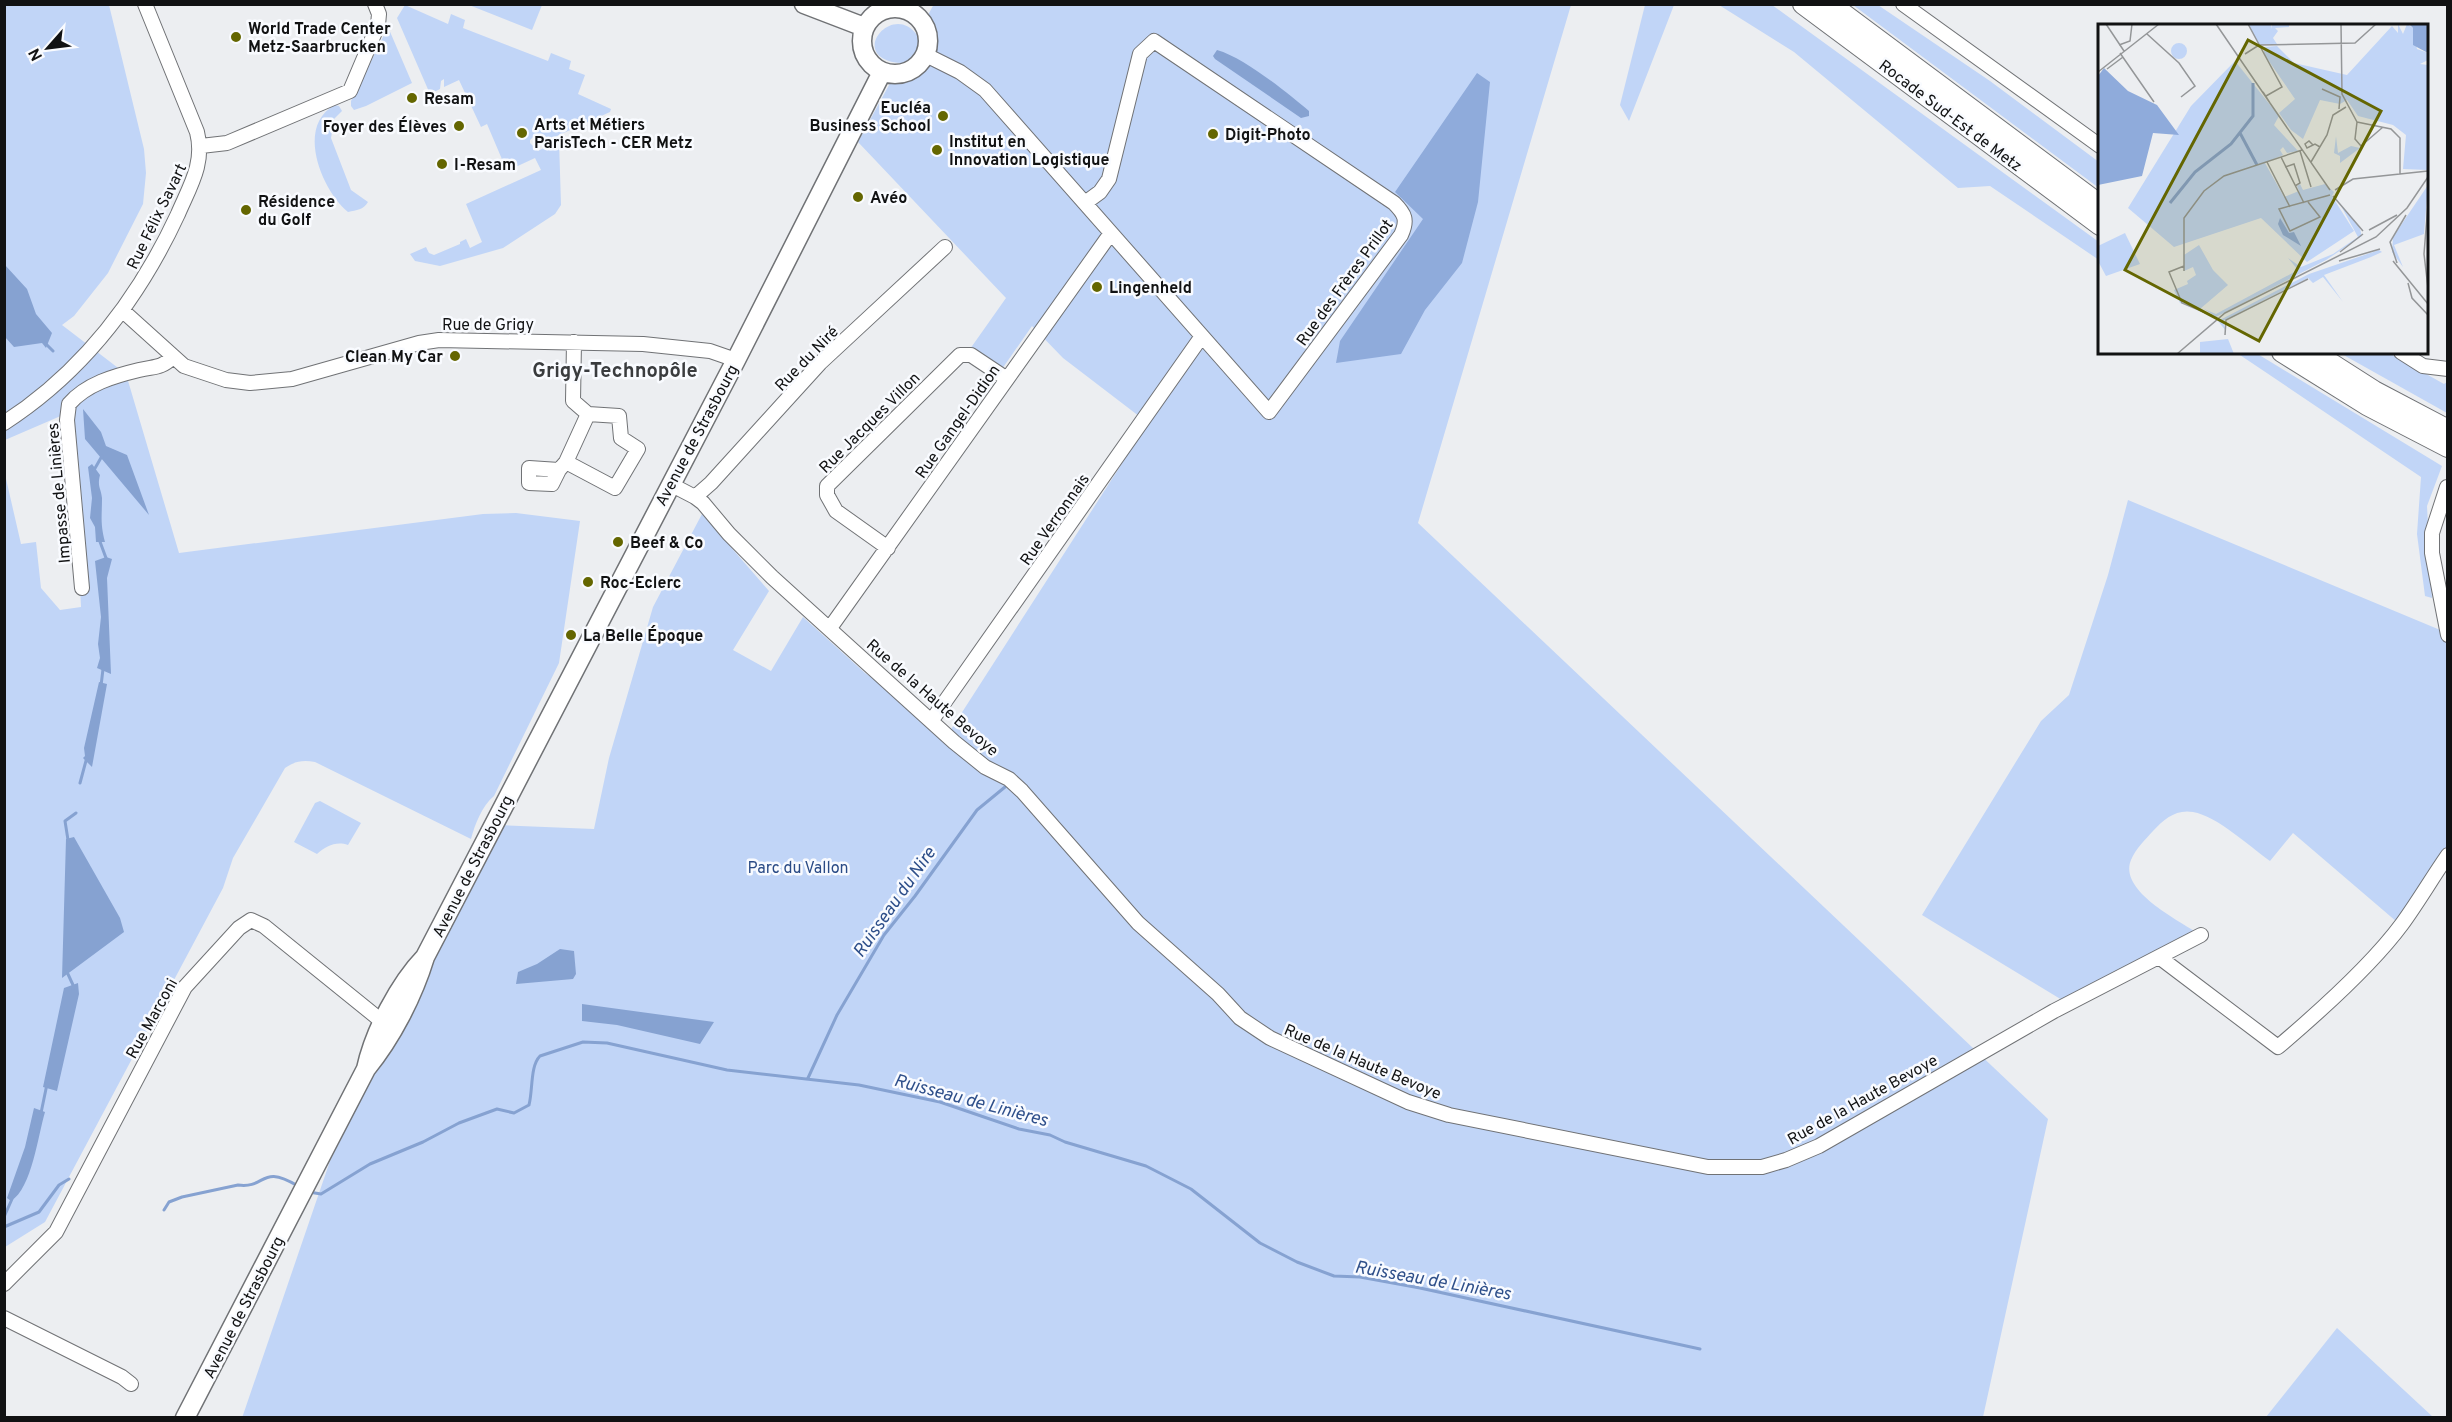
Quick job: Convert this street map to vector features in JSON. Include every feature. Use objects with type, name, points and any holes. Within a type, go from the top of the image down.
[{"type":"highway","name":"Rocade Sud-Est de Metz","points":[[1803,4],[2098,224]]},
{"type":"highway","name":"Rocade Sud-Est de Metz","points":[[1830,4],[2098,204]]},
{"type":"highway","points":[[2285,354],[2367,405],[2448,447]]},
{"type":"highway","points":[[2316,354],[2374,391],[2448,430]]},
{"type":"main road","points":[[804,4],[864,27]]},
{"type":"main road","points":[[894,6],[921,11],[929,36],[926,55],[917,67],[904,73],[882,72],[874,67],[864,53],[862,36],[864,27],[876,13],[894,6]]},
{"type":"main road","name":"Avenue de Strasbourg","points":[[185,1418],[366,1069],[380,1052],[419,977],[425,957],[736,360],[882,72]]},
{"type":"main road","name":"Avenue de Strasbourg","points":[[366,1069],[371,1048],[410,973],[425,957]]},
{"type":"street","points":[[145,4],[201,146]]},
{"type":"street","name":"Rue Félix Savart","points":[[4,423],[59,381],[123,311],[165,241],[197,171],[201,146],[227,143],[350,91],[378,25],[379,14],[375,4]]},
{"type":"street","points":[[1903,4],[2098,145]]},
{"type":"street","name":"Rue des Frères Prillot","points":[[1085,203],[1100,192],[1109,179],[1140,54],[1154,41],[1404,212],[1406,224],[1401,235],[1269,412],[1202,336]]},
{"type":"street","points":[[926,55],[960,72],[985,90],[1202,336]]},
{"type":"street","name":"Rue Gangel-Didion","points":[[830,628],[1112,233]]},
{"type":"street","name":"Rue du Niré","points":[[695,497],[711,483],[820,363],[945,247]]},
{"type":"street","name":"Rue de Grigy","points":[[123,311],[173,357],[192,370],[226,380],[250,383],[292,379],[419,343],[439,340],[643,344],[710,351],[736,360]]},
{"type":"street","name":"Rue Verronnais","points":[[932,720],[1202,336]]},
{"type":"street","points":[[574,342],[573,401],[588,414],[620,417],[621,438],[638,449],[615,488],[562,466],[588,414]]},
{"type":"street","points":[[2404,354],[2423,366],[2448,369]]},
{"type":"street","name":"Rue Jacques Villon","points":[[888,548],[836,511],[827,495],[828,486],[960,355],[971,355],[1007,379]]},
{"type":"street","name":"Impasse de Linières","points":[[82,588],[67,420],[69,404],[82,391],[99,382],[140,370],[158,368],[173,357]]},
{"type":"street","name":"Rue de la Haute Bevoye","points":[[670,484],[695,497],[750,555],[985,767],[1009,779],[1060,833],[1138,923],[1218,994],[1240,1018],[1270,1038],[1408,1102],[1449,1115],[1644,1156],[1708,1167],[1762,1167],[1819,1146],[2044,1017],[2200,935]]},
{"type":"street","points":[[2447,487],[2432,533],[2432,543],[2448,635]]},
{"type":"street","points":[[2159,957],[2278,1047],[2387,943],[2448,855]]},
{"type":"street","name":"Rue Marconi","points":[[4,1284],[56,1232],[184,987],[239,928],[251,920],[264,926],[384,1023]]},
{"type":"street","points":[[4,1318],[122,1377],[131,1384]]},
{"type":"green space","points":[[542,4],[532,30],[469,5]]},
{"type":"green space","name":"Parc du Vallon","points":[[934,4],[1571,5],[1418,523],[2048,1119],[1983,1417],[242,1418],[330,1161],[499,825],[594,829],[609,758],[653,607],[702,514],[769,591],[733,650],[771,671],[803,617],[865,673],[950,731],[1148,423],[1063,358],[1032,326],[1002,369],[970,349],[1006,298],[858,142],[901,63],[885,59],[876,52],[875,43],[879,34],[886,27],[896,24],[907,26],[917,35]]},
{"type":"green space","points":[[4,5],[109,5],[144,149],[146,173],[143,204],[108,273],[74,316],[62,325],[126,374],[179,553],[483,514],[516,513],[580,521],[559,663],[494,796],[479,816],[471,839],[315,762],[299,762],[285,768],[233,858],[223,888],[45,1222],[5,1247],[4,470],[21,544],[36,542],[41,588],[60,610],[81,607],[79,566],[63,415],[5,440]]},
{"type":"green space","points":[[405,5],[448,24],[451,14],[465,20],[463,28],[548,61],[551,53],[571,61],[569,69],[585,75],[578,94],[611,109],[610,112],[546,141],[542,142],[536,134],[530,140],[538,151],[559,140],[561,205],[555,214],[503,248],[440,266],[415,261],[410,254],[426,247],[429,253],[434,255],[466,239],[470,248],[482,242],[466,204],[541,170],[535,158],[507,171],[487,124],[481,127],[459,80],[444,87],[444,79],[441,81],[440,89],[430,94],[397,18]]},
{"type":"green space","points":[[1645,5],[1674,5],[1629,121],[1620,105]]},
{"type":"green space","points":[[1719,5],[1772,5],[2098,241],[2098,259],[1990,186],[1958,188],[1794,52]]},
{"type":"green space","points":[[1853,5],[1878,5],[1990,81],[2098,161],[2098,187]]},
{"type":"green space","points":[[388,27],[412,83],[354,110],[351,101]]},
{"type":"green space","points":[[335,105],[339,106],[342,111],[334,119],[331,138],[351,190],[368,202],[362,208],[348,212],[329,189],[317,158],[315,143],[316,128],[323,115]]},
{"type":"green space","points":[[2238,354],[2258,354],[2442,466],[2427,506],[2432,598],[2425,596],[2417,534],[2421,477]]},
{"type":"green space","points":[[2342,354],[2391,354],[2444,384],[2447,382],[2447,413]]},
{"type":"green space","points":[[2128,500],[2445,632],[2448,641],[2447,868],[2419,908],[2397,922],[2293,833],[2270,861],[2212,819],[2193,812],[2181,812],[2162,823],[2141,844],[2131,860],[2129,872],[2142,894],[2153,904],[2201,935],[2067,1003],[1922,915],[2041,721],[2069,695],[2108,575]]},
{"type":"green space","points":[[320,801],[361,823],[348,845],[331,845],[317,854],[294,842],[315,803]]},
{"type":"green space","points":[[2337,1328],[2433,1417],[2266,1417]]},
{"type":"shaded area","points":[[1217,50],[1240,60],[1265,76],[1309,111],[1309,116],[1301,118],[1215,59],[1213,56]]},
{"type":"shaded area","points":[[1477,73],[1490,82],[1478,202],[1462,263],[1425,310],[1401,354],[1336,363],[1340,341],[1423,219],[1395,192]]},
{"type":"shaded area","points":[[5,265],[27,289],[36,314],[52,333],[46,348],[42,343],[14,347],[5,337]]},
{"type":"shaded area","points":[[83,409],[101,432],[106,446],[127,455],[149,515],[85,439]]},
{"type":"shaded area","points":[[92,464],[100,475],[105,542],[96,542],[95,527],[90,518],[92,498],[88,467]]},
{"type":"shaded area","points":[[106,557],[112,559],[107,578],[111,674],[97,668],[100,658],[98,644],[101,617],[95,561]]},
{"type":"shaded area","points":[[99,682],[107,684],[92,767],[83,758]]},
{"type":"shaded area","points":[[74,837],[120,918],[124,932],[62,978],[66,839]]},
{"type":"shaded area","points":[[560,949],[574,951],[576,974],[573,979],[516,984],[518,972],[537,964]]},
{"type":"shaded area","points":[[78,983],[79,994],[57,1091],[43,1087],[64,988]]},
{"type":"shaded area","points":[[582,1004],[714,1022],[700,1044],[617,1025],[582,1021]]},
{"type":"shaded area","points":[[34,1108],[45,1112],[37,1147],[24,1185],[11,1201],[7,1198],[25,1147]]},
{"type":"waterway","points":[[44,342],[53,351]]},
{"type":"waterway","points":[[94,470],[102,456]]},
{"type":"waterway","points":[[99,539],[106,558]]},
{"type":"waterway","points":[[101,686],[103,669]]},
{"type":"waterway","points":[[80,783],[87,757]]},
{"type":"waterway","name":"Ruisseau du Nire","points":[[808,1078],[837,1015],[884,935],[977,810],[1005,787]]},
{"type":"waterway","points":[[68,840],[65,821],[76,813]]},
{"type":"waterway","points":[[67,972],[73,988]]},
{"type":"waterway","name":"Ruisseau de Linières","points":[[309,1192],[321,1194],[370,1164],[423,1142],[459,1123],[497,1109],[514,1113],[529,1105],[533,1072],[540,1056],[583,1042],[607,1043],[727,1070],[859,1085],[940,1102],[1019,1129],[1050,1135],[1065,1142],[1146,1166],[1191,1189],[1260,1243],[1297,1262],[1334,1276],[1360,1277],[1420,1288],[1700,1349]]},
{"type":"waterway","points":[[41,1113],[47,1084]]},
{"type":"waterway","name":"Ruisseau de Linières","points":[[164,1210],[169,1202],[182,1197],[238,1185],[254,1184],[270,1177],[277,1177],[298,1186]]},
{"type":"waterway","name":"Ruisseau de Linières","points":[[4,1227],[39,1212],[59,1185],[69,1179]]},
{"type":"waterway","points":[[4,1217],[12,1199]]},
{"type":"place","name":"World Trade Center Metz-Saarbrucken","points":[[236,37]]},
{"type":"place","name":"Resam","points":[[412,98]]},
{"type":"place","name":"Eucléa Business School","points":[[943,116]]},
{"type":"place","name":"Foyer des Élèves","points":[[459,126]]},
{"type":"place","name":"Arts et Métiers ParisTech - CER Metz","points":[[522,133]]},
{"type":"place","name":"Digit-Photo","points":[[1213,134]]},
{"type":"place","name":"Institut en Innovation Logistique","points":[[937,150]]},
{"type":"place","name":"I-Resam","points":[[442,164]]},
{"type":"place","name":"Avéo","points":[[858,197]]},
{"type":"place","name":"Résidence du Golf","points":[[246,210]]},
{"type":"place","name":"Lingenheld","points":[[1097,287]]},
{"type":"place","name":"Clean My Car","points":[[455,356]]},
{"type":"place","name":"Beef & Co","points":[[618,542]]},
{"type":"place","name":"Roc-Eclerc","points":[[588,582]]},
{"type":"place","name":"La Belle Époque","points":[[571,635]]},
{"type":"district","name":"Grigy-Technopôle","points":[[615,370]]}]
